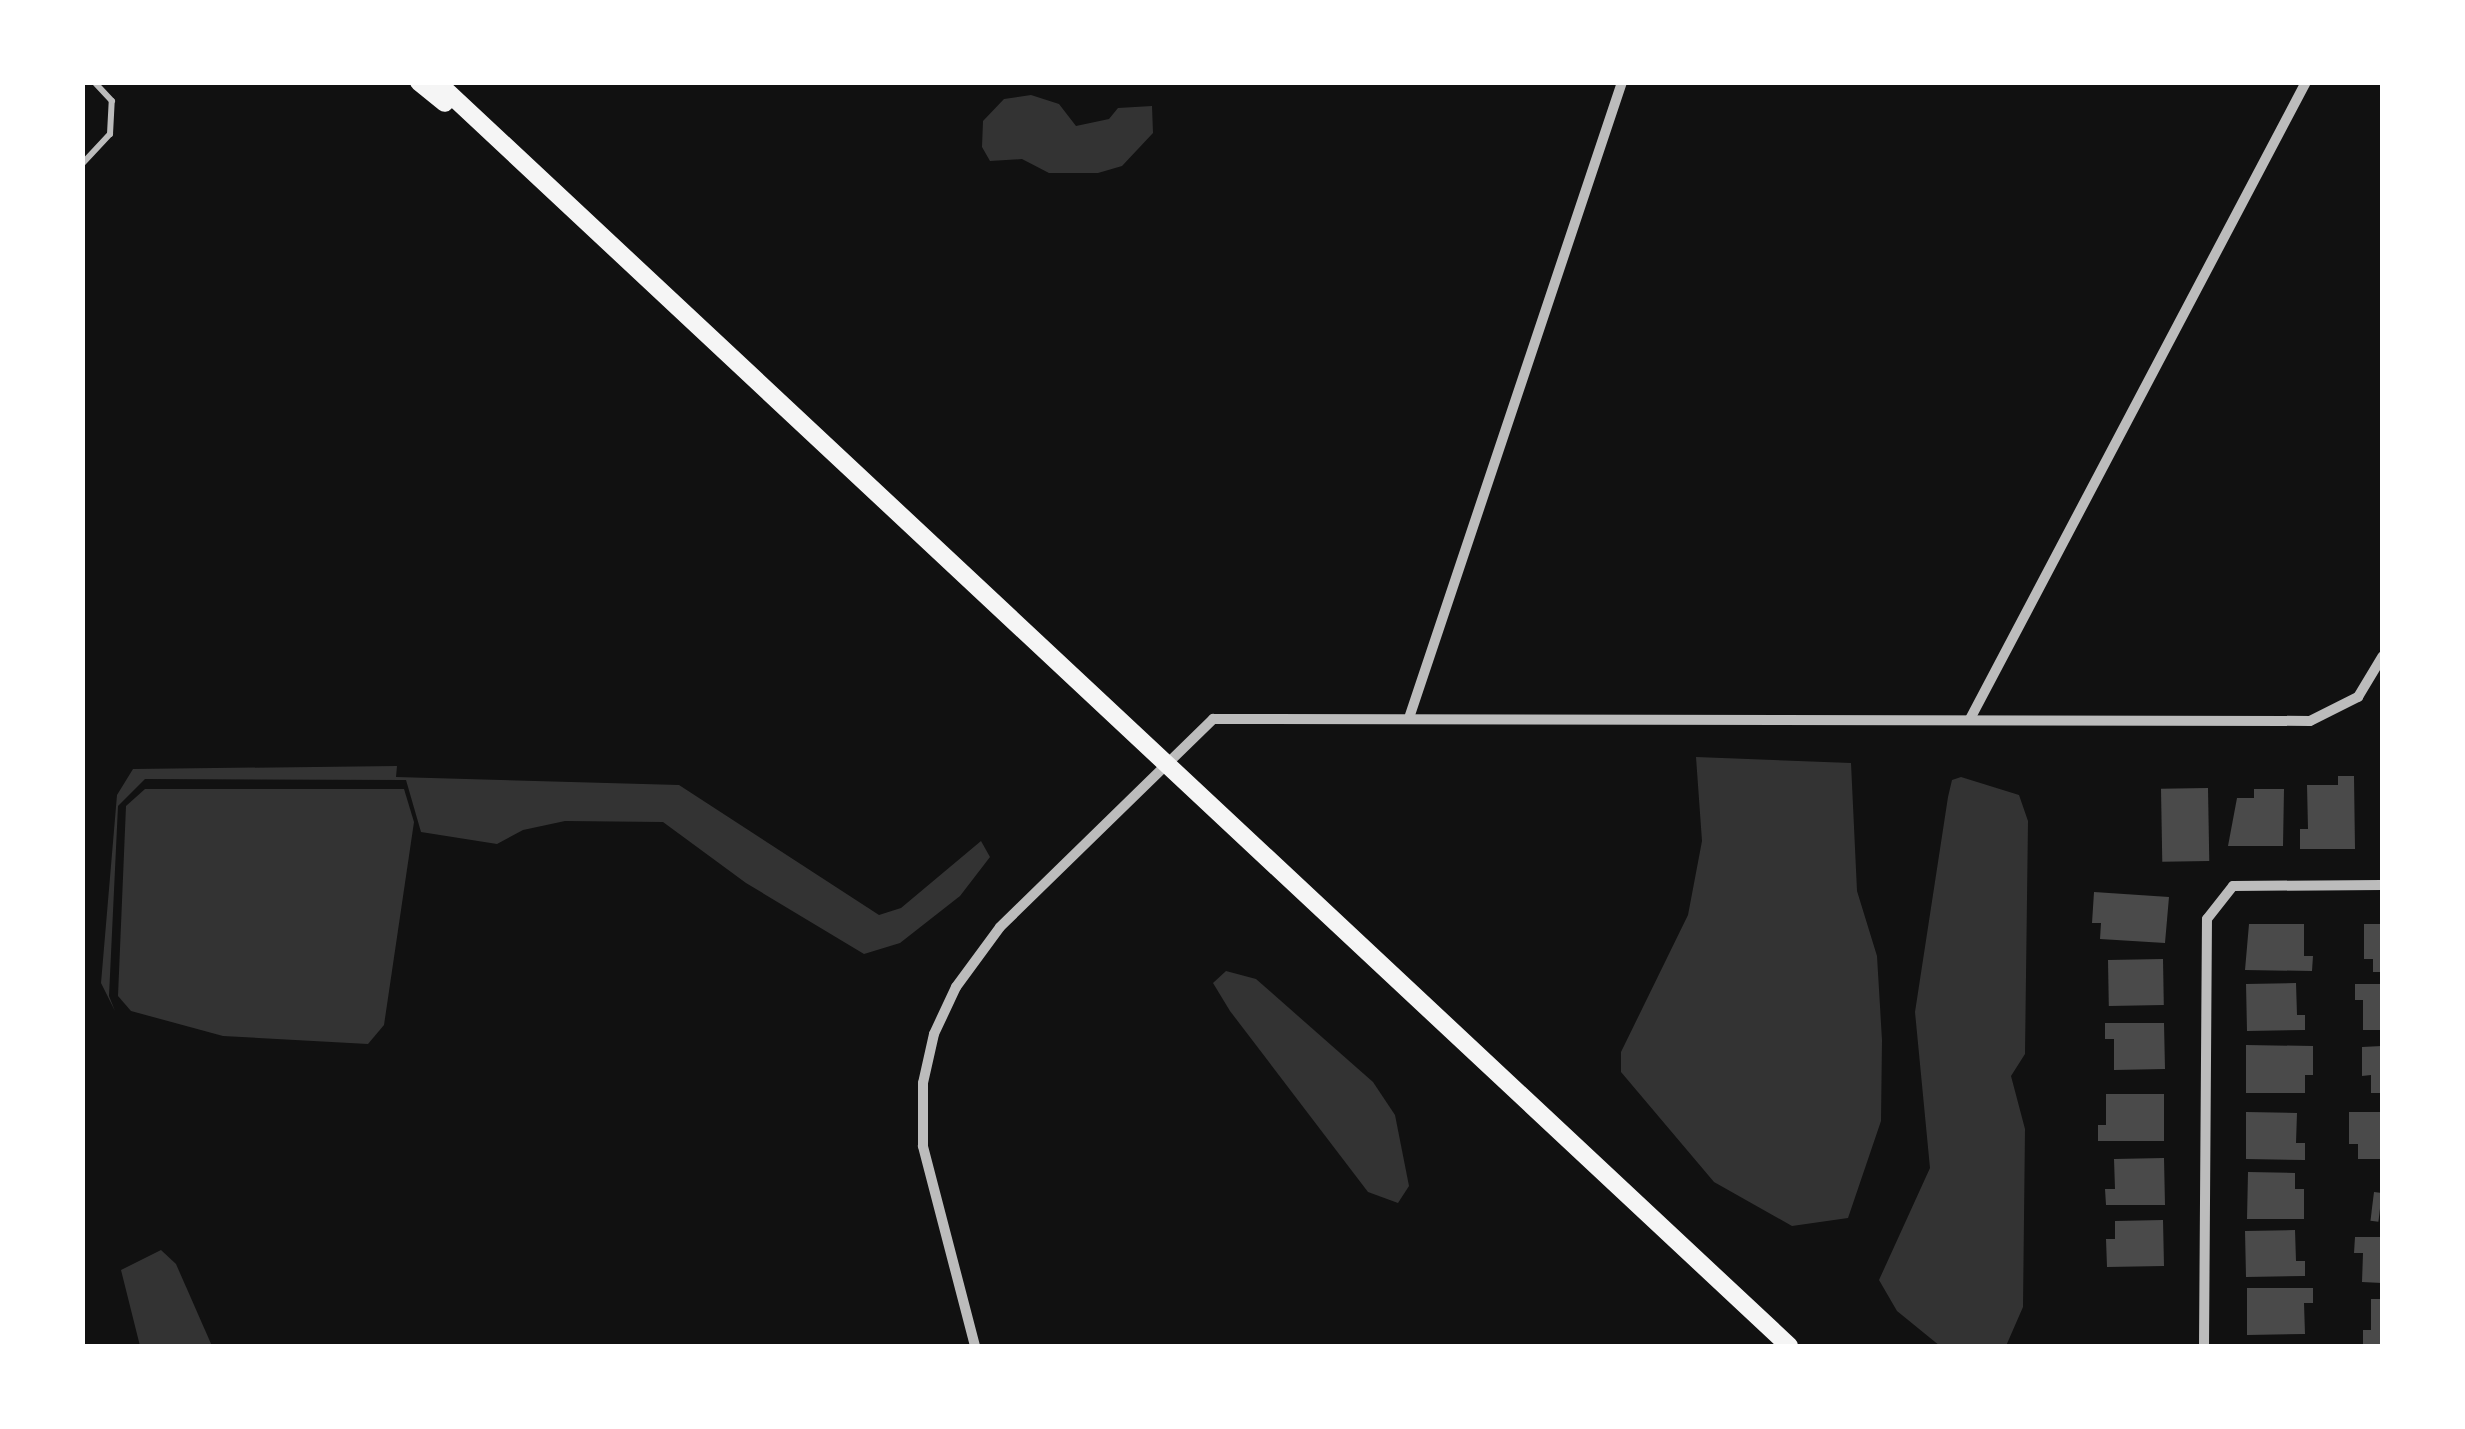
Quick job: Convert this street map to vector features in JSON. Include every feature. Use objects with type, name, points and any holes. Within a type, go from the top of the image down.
[{"type":"main road","points":[[419,82],[489,136]]},
{"type":"main road","points":[[437,82],[489,136],[1165,761],[1789,1346]]},
{"type":"street","points":[[1409,718],[1622,82]]},
{"type":"street","points":[[1970,719],[2306,82]]},
{"type":"street","points":[[975,1346],[922,1146],[922,1083],[934,1034],[956,987],[1000,927],[1165,761],[1214,718],[2310,720],[2358,697],[2382,658]]},
{"type":"street","points":[[2204,1346],[2207,919],[2233,886],[2382,884]]},
{"type":"lane","points":[[82,164],[110,134],[112,101],[94,82]]},
{"type":"shaded area","points":[[1031,95],[1059,104],[1076,126],[1109,119],[1118,108],[1152,106],[1153,133],[1122,166],[1098,173],[1049,173],[1022,159],[990,161],[982,147],[983,121],[1004,99]]},
{"type":"shaded area","points":[[1696,757],[1851,763],[1857,891],[1877,956],[1882,1040],[1881,1121],[1848,1218],[1792,1226],[1714,1182],[1621,1072],[1621,1052],[1688,915],[1702,841]]},
{"type":"shaded area","points":[[397,766],[396,777],[679,785],[879,915],[901,908],[981,841],[990,857],[960,896],[900,943],[864,954],[746,883],[663,822],[565,821],[523,830],[497,844],[421,832],[406,780],[145,779],[118,806],[109,996],[115,1011],[101,983],[117,795],[133,769]]},
{"type":"shaded area","points":[[1961,777],[2019,795],[2028,821],[2025,1054],[2011,1076],[2025,1129],[2023,1307],[2006,1346],[1940,1346],[1897,1311],[1879,1280],[1930,1168],[1915,1012],[1948,797],[1952,780]]},
{"type":"shaded area","points":[[145,789],[404,789],[414,822],[384,1025],[368,1044],[223,1036],[131,1011],[118,996],[126,806]]},
{"type":"shaded area","points":[[1226,971],[1256,979],[1373,1082],[1395,1115],[1409,1186],[1398,1203],[1368,1192],[1230,1011],[1213,983]]},
{"type":"shaded area","points":[[161,1250],[176,1264],[212,1346],[140,1346],[121,1270]]},
{"type":"building","points":[[2338,776],[2354,776],[2355,849],[2300,849],[2300,829],[2308,829],[2307,785],[2338,785]]},
{"type":"building","points":[[2208,788],[2209,861],[2162,862],[2161,789]]},
{"type":"building","points":[[2254,789],[2284,789],[2283,846],[2228,846],[2237,798],[2254,798]]},
{"type":"building","points":[[2094,892],[2169,897],[2165,943],[2100,939],[2101,923],[2092,923]]},
{"type":"building","points":[[2249,924],[2304,924],[2304,956],[2313,956],[2312,971],[2245,970]]},
{"type":"building","points":[[2364,924],[2382,924],[2382,972],[2373,972],[2373,959],[2364,959]]},
{"type":"building","points":[[2163,959],[2164,1005],[2109,1006],[2108,960]]},
{"type":"building","points":[[2296,983],[2297,1015],[2305,1015],[2305,1030],[2247,1031],[2246,984]]},
{"type":"building","points":[[2355,984],[2382,984],[2382,1030],[2363,1030],[2363,1000],[2355,1000]]},
{"type":"building","points":[[2105,1023],[2164,1023],[2165,1069],[2114,1070],[2114,1039],[2105,1039]]},
{"type":"building","points":[[2246,1045],[2313,1046],[2313,1075],[2305,1075],[2305,1093],[2246,1093]]},
{"type":"building","points":[[2382,1046],[2382,1093],[2371,1093],[2371,1075],[2362,1076],[2362,1047]]},
{"type":"building","points":[[2106,1094],[2164,1094],[2164,1141],[2098,1141],[2098,1125],[2106,1125]]},
{"type":"building","points":[[2246,1112],[2297,1113],[2296,1143],[2305,1143],[2305,1160],[2246,1159]]},
{"type":"building","points":[[2349,1112],[2382,1112],[2382,1159],[2358,1159],[2358,1144],[2349,1144]]},
{"type":"building","points":[[2164,1158],[2165,1205],[2106,1205],[2105,1189],[2115,1189],[2114,1159]]},
{"type":"building","points":[[2248,1172],[2295,1173],[2295,1189],[2304,1189],[2304,1219],[2247,1219]]},
{"type":"building","points":[[2374,1192],[2382,1193],[2378,1222],[2370,1221]]},
{"type":"building","points":[[2163,1220],[2164,1266],[2107,1267],[2106,1239],[2115,1239],[2115,1221]]},
{"type":"building","points":[[2295,1230],[2296,1261],[2305,1261],[2305,1276],[2246,1277],[2245,1231]]},
{"type":"building","points":[[2355,1237],[2382,1237],[2382,1283],[2362,1282],[2363,1253],[2354,1253]]},
{"type":"building","points":[[2247,1288],[2313,1288],[2313,1303],[2304,1303],[2305,1334],[2247,1335]]},
{"type":"building","points":[[2371,1299],[2382,1299],[2382,1345],[2363,1346],[2363,1330],[2371,1330]]}]
